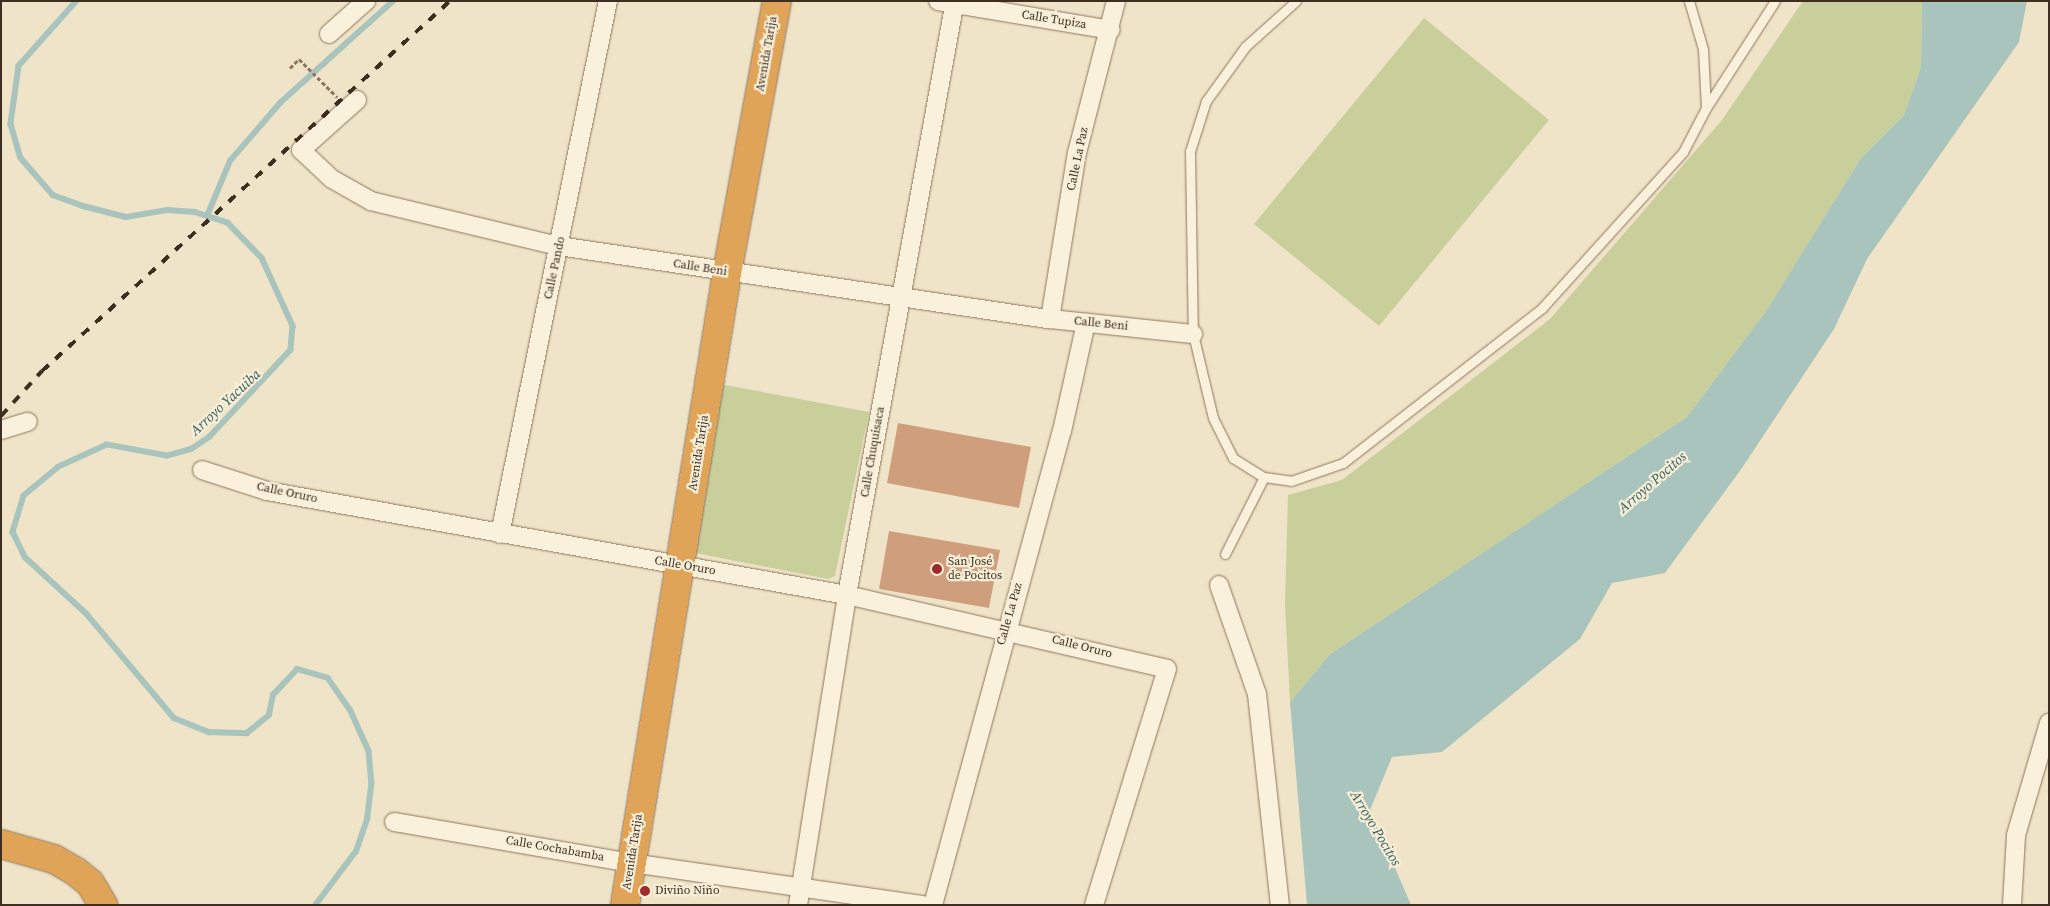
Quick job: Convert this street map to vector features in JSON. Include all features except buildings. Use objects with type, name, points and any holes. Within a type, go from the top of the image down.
[{"type":"highway","name":"Avenida Tarija","points":[[625,905],[682,565],[727,272],[777,1]]},
{"type":"highway","points":[[1,844],[54,859],[96,894]]},
{"type":"street","points":[[329,34],[366,1]]},
{"type":"street","name":"Calle Pando","points":[[500,534],[560,246],[608,1]]},
{"type":"street","name":"Calle La Paz","points":[[1050,319],[1077,153],[1111,30],[1116,1]]},
{"type":"street","name":"Calle Tupiza","points":[[949,2],[1111,30]]},
{"type":"street","name":"Calle Chuquisaca","points":[[800,896],[847,595],[902,298],[949,2]]},
{"type":"street","name":"Calle Beni","points":[[357,100],[301,150],[332,179],[371,201],[560,246],[1050,319],[1193,334]]},
{"type":"street","name":"Calle La Paz","points":[[933,905],[1006,629],[1062,431],[1086,323]]},
{"type":"street","points":[[1,430],[28,422]]},
{"type":"street","name":"Calle Oruro","points":[[202,470],[267,491],[847,595],[1006,629],[1167,669],[1094,905]]},
{"type":"street","points":[[1219,585],[1257,694],[1280,905]]},
{"type":"street","points":[[2012,905],[2016,835],[2049,723]]},
{"type":"street","name":"Calle Cochabamba","points":[[394,822],[631,862],[800,896],[923,905]]},
{"type":"lane","points":[[1296,1],[1245,47],[1206,100],[1190,151],[1193,334],[1213,418],[1233,458],[1264,477],[1291,481],[1343,462],[1542,308],[1683,152],[1706,108],[1775,1]]},
{"type":"lane","points":[[1689,1],[1703,49],[1706,108]]},
{"type":"lane","points":[[1225,554],[1264,477]]},
{"type":"path","points":[[290,68],[299,59],[336,96]]},
{"type":"green space","points":[[1803,1],[1922,1],[1921,67],[1904,115],[1861,158],[1766,311],[1687,417],[1330,654],[1290,702],[1285,604],[1288,495],[1342,480],[1550,319],[1722,120]]},
{"type":"green space","points":[[1424,18],[1549,120],[1379,326],[1254,224]]},
{"type":"green space","points":[[720,384],[869,412],[835,576],[828,579],[695,553]]},
{"type":"water","name":"Arroyo Pocitos","points":[[1922,1],[2027,1],[2019,42],[1867,259],[1834,329],[1742,468],[1665,573],[1612,583],[1580,639],[1442,752],[1392,757],[1370,810],[1411,905],[1307,905],[1290,702],[1330,654],[1687,417],[1766,311],[1861,158],[1904,115],[1921,67]]},
{"type":"waterway","name":"Arroyo Yacuiba","points":[[77,1],[19,66],[11,124],[21,158],[53,195],[83,206],[126,217],[167,210],[195,212],[228,223],[262,258],[293,326],[291,350],[210,437],[192,449],[167,456],[107,445],[59,467],[24,496],[13,532],[25,557],[86,613],[174,718],[209,732],[247,733],[269,715],[273,695],[297,669],[328,678],[350,709],[369,751],[372,783],[368,818],[356,852],[316,905]]},
{"type":"waterway","points":[[207,216],[230,161],[281,102],[393,1]]},
{"type":"railway","points":[[1,416],[42,371],[450,1]]},
{"type":"place","name":"San José de Pocitos","points":[[937,569]]},
{"type":"place","name":"Diviño Niño","points":[[645,891]]}]
